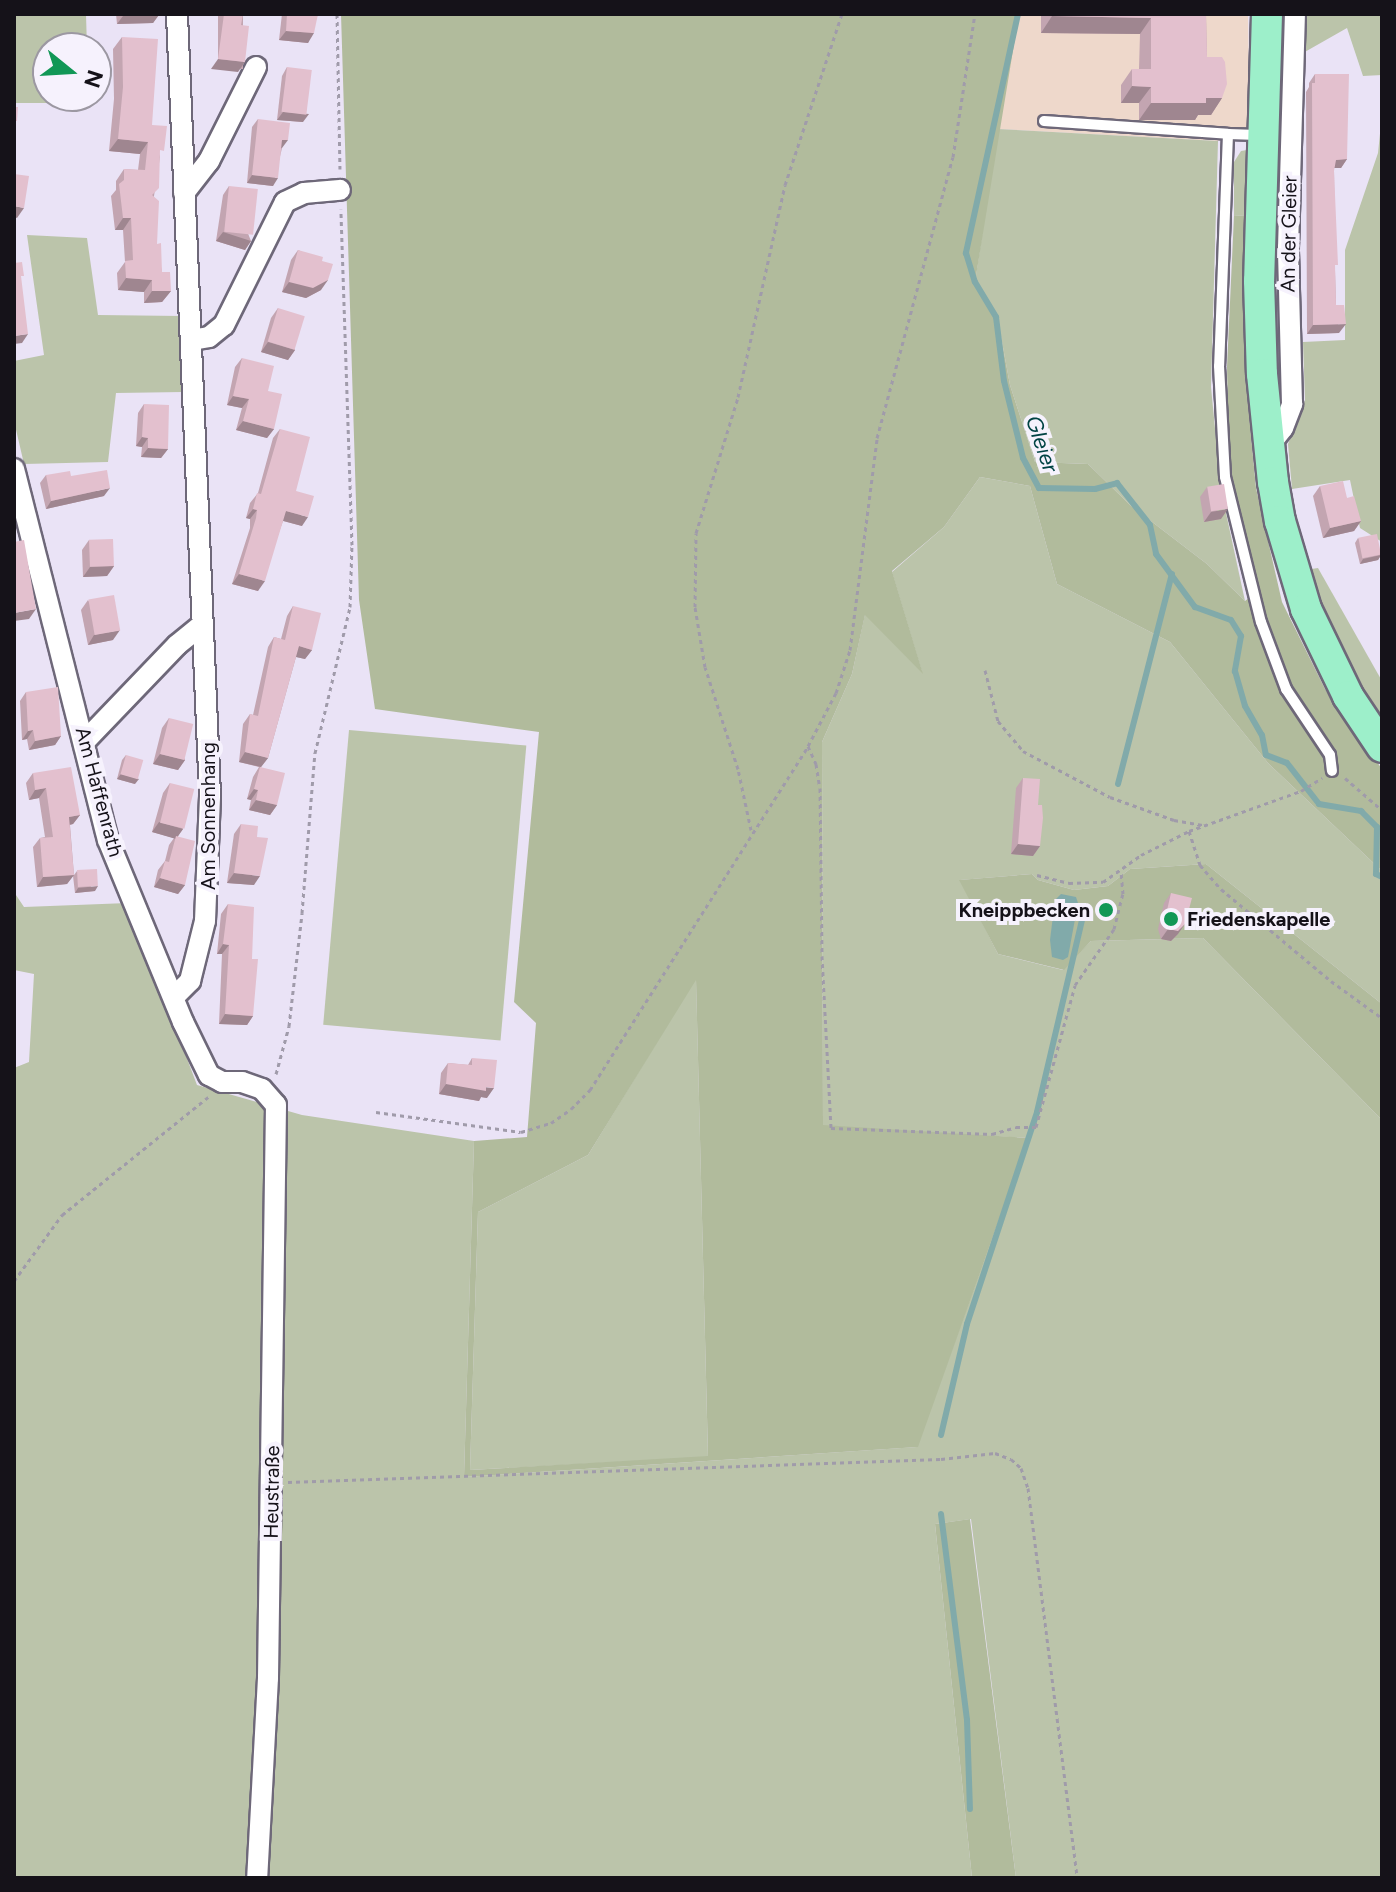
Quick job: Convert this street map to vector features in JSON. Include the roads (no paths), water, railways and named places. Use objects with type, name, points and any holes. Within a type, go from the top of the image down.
[{"type":"main road","name":"An der Gleier","points":[[1267,14],[1259,281],[1268,447],[1280,521],[1306,609],[1348,696],[1382,747]]},
{"type":"street","name":"Am Sonnenhang","points":[[174,997],[190,981],[207,908],[210,796],[177,14]]},
{"type":"street","name":"An der Gleier","points":[[1268,447],[1283,428],[1292,404],[1288,248],[1295,14]]},
{"type":"street","points":[[184,193],[209,161],[256,67]]},
{"type":"street","points":[[191,340],[209,337],[224,325],[285,202],[304,193],[340,190]]},
{"type":"street","name":"Am Haffenrath","points":[[14,469],[108,840],[203,1067],[222,1082],[252,1084],[274,1101]]},
{"type":"street","points":[[85,741],[177,645],[202,625]]},
{"type":"street","name":"Heustraße","points":[[257,1878],[268,1678],[274,1101]]},
{"type":"lane","points":[[1044,121],[1264,135]]},
{"type":"lane","points":[[1228,134],[1219,366],[1225,477],[1242,557],[1266,635],[1286,689],[1330,755],[1332,771]]},
{"type":"waterway","name":"Gleier","points":[[1018,14],[966,253],[975,282],[996,317],[1004,381],[1023,458],[1039,488],[1095,489],[1117,483],[1150,525],[1156,554],[1195,607],[1231,620],[1241,636],[1235,671],[1245,706],[1262,735],[1266,755],[1287,763],[1319,804],[1361,811],[1377,827],[1376,874],[1382,877]]},
{"type":"waterway","points":[[1118,784],[1172,574]]},
{"type":"waterway","points":[[941,1435],[967,1324],[1037,1112],[1085,908]]},
{"type":"waterway","points":[[941,1514],[967,1720],[970,1809]]},
{"type":"place","name":"Kneippbecken","points":[[1106,910]]},
{"type":"place","name":"Friedenskapelle","points":[[1171,919]]}]
